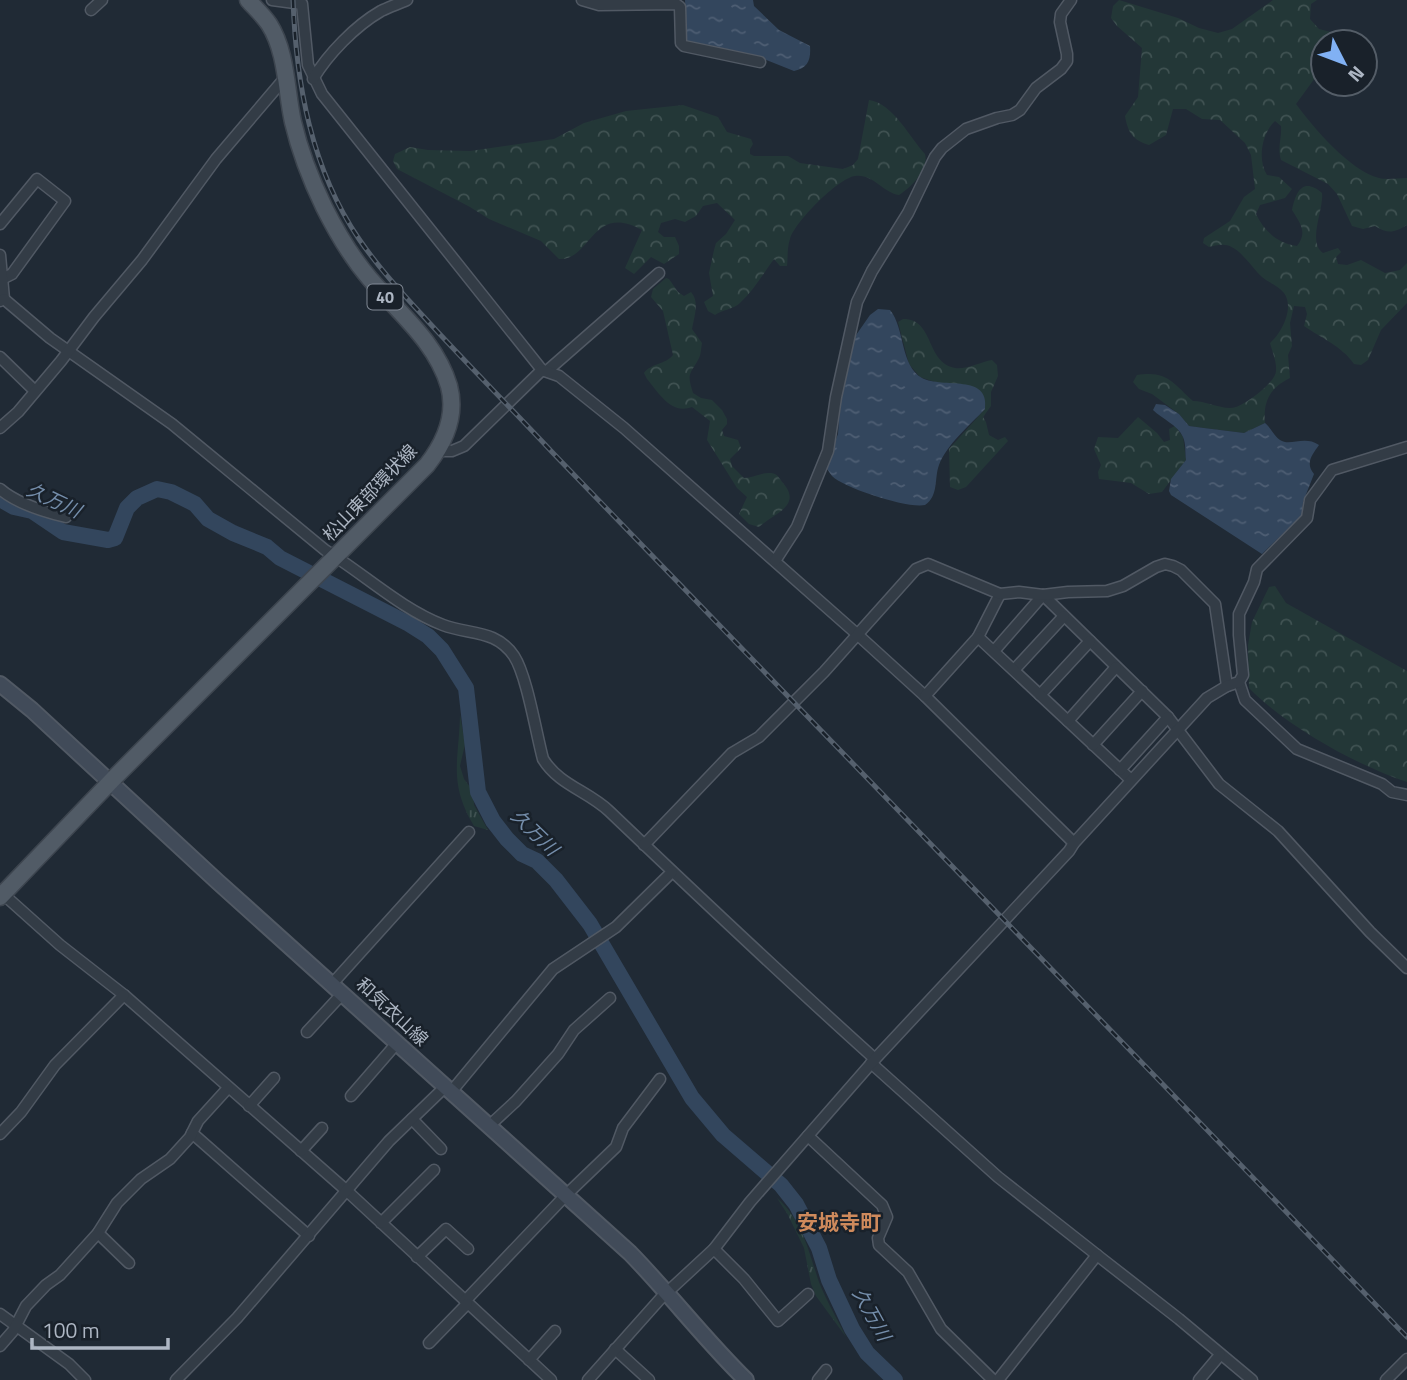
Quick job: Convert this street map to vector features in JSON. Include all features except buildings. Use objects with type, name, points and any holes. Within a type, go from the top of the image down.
[{"type":"main road","name":"松山東部環状線","points":[[1,896],[110,782],[427,465],[438,451],[451,420],[452,406],[446,377],[423,336],[369,278],[326,210],[301,153],[282,60],[273,32],[268,22],[248,0]]},
{"type":"main road","name":"和気衣山線","points":[[0,684],[32,710],[630,1253],[719,1354],[746,1380]]},
{"type":"street","points":[[91,10],[102,0]]},
{"type":"street","points":[[272,0],[307,2],[308,65],[322,94],[545,371],[559,376],[624,428],[858,635],[925,696],[1074,843]]},
{"type":"street","points":[[313,79],[321,66],[368,20],[382,10],[407,0]]},
{"type":"street","points":[[582,0],[599,5],[676,4],[680,6],[681,43],[684,46],[760,62]]},
{"type":"street","points":[[775,561],[797,527],[828,451],[836,397],[857,302],[872,271],[942,148],[966,129],[1020,110],[1036,88],[1067,61],[1060,14],[1071,0]]},
{"type":"street","points":[[0,428],[68,351],[142,260],[216,159],[285,79]]},
{"type":"street","points":[[0,224],[37,179],[65,201],[12,274],[2,279]]},
{"type":"street","points":[[0,256],[2,300],[68,351],[172,424],[333,559],[434,621],[488,635],[501,642],[518,663],[543,759],[562,781],[599,802],[998,1177],[1252,1380]]},
{"type":"street","points":[[438,451],[452,451],[464,446],[545,371],[659,273]]},
{"type":"street","points":[[0,357],[35,391]]},
{"type":"street","points":[[592,1379],[615,1349],[714,1248],[873,1061],[1069,851],[1177,728],[1207,698],[1239,682],[1243,675],[1238,635],[1239,614],[1254,582],[1256,569],[1307,518],[1310,500],[1327,474],[1344,466],[1407,447]]},
{"type":"street","points":[[0,489],[9,497],[44,512],[66,517]]},
{"type":"street","points":[[644,845],[732,753],[759,737],[858,635],[916,569],[923,565],[928,564],[1000,594],[1019,592],[1043,596],[1107,591],[1123,586],[1165,564],[1181,569],[1214,604],[1227,686]]},
{"type":"street","points":[[925,696],[978,636],[1000,594]]},
{"type":"street","points":[[1043,596],[1168,717],[1219,784],[1278,831],[1370,932],[1407,968]]},
{"type":"street","points":[[994,651],[1043,596]]},
{"type":"street","points":[[1014,670],[1064,616]]},
{"type":"street","points":[[978,636],[1130,780]]},
{"type":"street","points":[[1041,695],[1090,641]]},
{"type":"street","points":[[1068,721],[1116,667]]},
{"type":"street","points":[[1239,682],[1245,700],[1297,749],[1381,784],[1392,792],[1407,795]]},
{"type":"street","points":[[1093,745],[1142,691]]},
{"type":"street","points":[[1120,770],[1168,717]]},
{"type":"street","points":[[307,1032],[337,989],[469,832]]},
{"type":"street","points":[[176,1380],[237,1318],[389,1141],[448,1090],[499,1037],[540,982],[553,969],[606,934],[673,872]]},
{"type":"street","points":[[1,896],[124,995],[347,1191],[551,1380]]},
{"type":"street","points":[[0,1134],[21,1112],[55,1065],[124,995]]},
{"type":"street","points":[[488,1126],[516,1101],[558,1054],[574,1030],[610,998]]},
{"type":"street","points":[[351,1096],[397,1043]]},
{"type":"street","points":[[248,1106],[274,1078]]},
{"type":"street","points":[[429,1343],[566,1195],[616,1147],[623,1128],[660,1079]]},
{"type":"street","points":[[0,1346],[16,1326],[26,1306],[60,1275],[98,1233],[117,1203],[146,1175],[170,1159],[192,1133],[198,1121],[228,1088]]},
{"type":"street","points":[[412,1119],[441,1149]]},
{"type":"street","points":[[301,1152],[322,1128]]},
{"type":"street","points":[[192,1133],[309,1237]]},
{"type":"street","points":[[808,1136],[882,1205],[887,1217],[878,1238],[879,1245],[908,1272],[941,1329],[1002,1378],[1097,1255]]},
{"type":"street","points":[[381,1223],[434,1170]]},
{"type":"street","points":[[417,1256],[446,1229],[468,1249]]},
{"type":"street","points":[[98,1233],[129,1263]]},
{"type":"street","points":[[714,1248],[744,1279],[778,1321],[808,1294]]},
{"type":"street","points":[[0,1314],[79,1378]]},
{"type":"street","points":[[529,1360],[555,1331]]},
{"type":"street","points":[[615,1349],[649,1380]]},
{"type":"street","points":[[1199,1380],[1220,1355]]},
{"type":"street","points":[[1386,1380],[1407,1359]]},
{"type":"street","points":[[818,1380],[826,1370]]},
{"type":"green space","points":[[1119,0],[1218,33],[1232,29],[1273,0],[1317,0],[1311,4],[1310,19],[1318,28],[1309,28],[1309,86],[1296,104],[1322,136],[1356,167],[1379,178],[1407,178],[1407,225],[1391,232],[1375,226],[1363,229],[1352,226],[1337,194],[1328,184],[1281,160],[1281,126],[1275,121],[1267,132],[1262,146],[1264,169],[1267,175],[1279,177],[1292,189],[1285,198],[1260,205],[1256,214],[1263,226],[1272,236],[1297,246],[1302,232],[1292,210],[1294,203],[1301,188],[1315,188],[1322,193],[1316,233],[1318,248],[1323,253],[1338,248],[1341,252],[1336,257],[1338,264],[1347,265],[1361,260],[1385,273],[1400,270],[1407,263],[1407,303],[1381,330],[1368,360],[1361,365],[1354,364],[1337,347],[1304,326],[1307,314],[1305,307],[1294,306],[1290,323],[1292,346],[1288,355],[1290,378],[1277,386],[1269,396],[1265,408],[1265,423],[1244,433],[1189,426],[1179,414],[1152,394],[1139,389],[1133,382],[1137,375],[1156,374],[1169,379],[1193,401],[1226,408],[1241,405],[1260,392],[1275,376],[1276,364],[1270,343],[1282,327],[1288,306],[1284,293],[1262,277],[1235,249],[1223,245],[1209,247],[1203,243],[1204,238],[1230,221],[1244,197],[1255,189],[1251,155],[1245,143],[1220,120],[1202,119],[1186,109],[1173,109],[1166,135],[1149,145],[1139,141],[1129,131],[1125,116],[1138,97],[1142,48],[1111,18],[1113,6]]},
{"type":"green space","points":[[869,100],[886,107],[925,154],[926,160],[918,178],[899,195],[867,177],[855,176],[838,184],[818,202],[793,232],[788,245],[787,266],[780,266],[774,259],[740,303],[715,315],[708,311],[704,302],[713,296],[709,273],[716,243],[735,220],[717,203],[703,206],[696,216],[685,222],[675,219],[661,223],[658,232],[664,237],[675,237],[679,254],[664,264],[651,257],[634,274],[625,268],[642,230],[625,223],[612,223],[602,227],[570,257],[559,259],[541,241],[489,219],[397,169],[393,161],[395,154],[410,147],[470,151],[554,139],[584,123],[626,111],[683,105],[718,117],[727,132],[751,139],[753,144],[750,154],[754,156],[788,156],[800,163],[843,169],[853,165],[858,159]]},
{"type":"green space","points":[[666,278],[684,296],[691,292],[694,296],[696,310],[692,329],[702,343],[690,382],[693,393],[712,400],[722,410],[727,419],[722,430],[724,436],[738,440],[741,448],[730,459],[732,466],[744,478],[775,474],[788,491],[790,498],[784,509],[759,527],[749,524],[739,514],[747,497],[737,488],[707,440],[710,421],[692,407],[678,408],[666,401],[644,373],[673,355],[663,311],[651,297],[653,289]]},
{"type":"green space","points":[[903,319],[920,326],[945,364],[959,368],[992,360],[997,365],[998,376],[991,392],[991,406],[983,417],[989,435],[998,440],[1005,437],[1008,441],[966,487],[958,490],[950,487],[949,449],[985,409],[935,382],[920,377],[909,364],[898,322]]},
{"type":"green space","points":[[1138,417],[1164,442],[1170,440],[1169,429],[1175,426],[1183,437],[1186,460],[1162,492],[1149,494],[1131,483],[1099,479],[1101,465],[1094,449],[1098,437],[1118,438]]},
{"type":"green space","points":[[1275,586],[1286,603],[1407,671],[1407,782],[1323,743],[1282,716],[1249,688],[1248,645],[1252,622],[1269,587]]},
{"type":"green space","points":[[460,715],[465,744],[460,766],[464,779],[473,791],[474,805],[488,830],[474,826],[461,797],[457,771]]},
{"type":"green space","points":[[777,1198],[792,1214],[802,1232],[822,1288],[846,1337],[816,1296],[804,1248]]},
{"type":"water","points":[[685,0],[753,0],[754,6],[779,30],[810,46],[808,63],[794,71],[759,57],[687,44]]},
{"type":"water","points":[[878,309],[890,310],[910,365],[922,378],[973,386],[985,398],[985,409],[959,435],[943,457],[934,492],[925,505],[905,504],[862,492],[839,481],[825,467],[838,434],[841,392],[854,338],[870,315]]},
{"type":"water","points":[[1156,404],[1165,405],[1179,414],[1189,426],[1244,433],[1265,423],[1278,439],[1284,442],[1308,441],[1319,445],[1310,459],[1314,474],[1303,502],[1302,515],[1262,554],[1171,495],[1171,479],[1186,460],[1185,442],[1177,429],[1153,410]]},
{"type":"waterway","name":"久万川","points":[[0,499],[14,507],[32,511],[63,532],[108,540],[115,538],[127,508],[137,498],[157,489],[171,492],[195,504],[208,519],[267,547],[280,558],[428,636],[442,650],[466,688],[478,792],[493,821],[522,854],[537,861],[556,880],[590,924],[692,1098],[723,1135],[781,1185],[796,1204],[819,1248],[829,1280],[852,1329],[867,1353],[895,1380]]},
{"type":"railway","points":[[293,0],[303,93],[318,154],[343,212],[382,269],[552,452],[1407,1337]]},
{"type":"district","name":"安城寺町","points":[[839,1223]]}]
